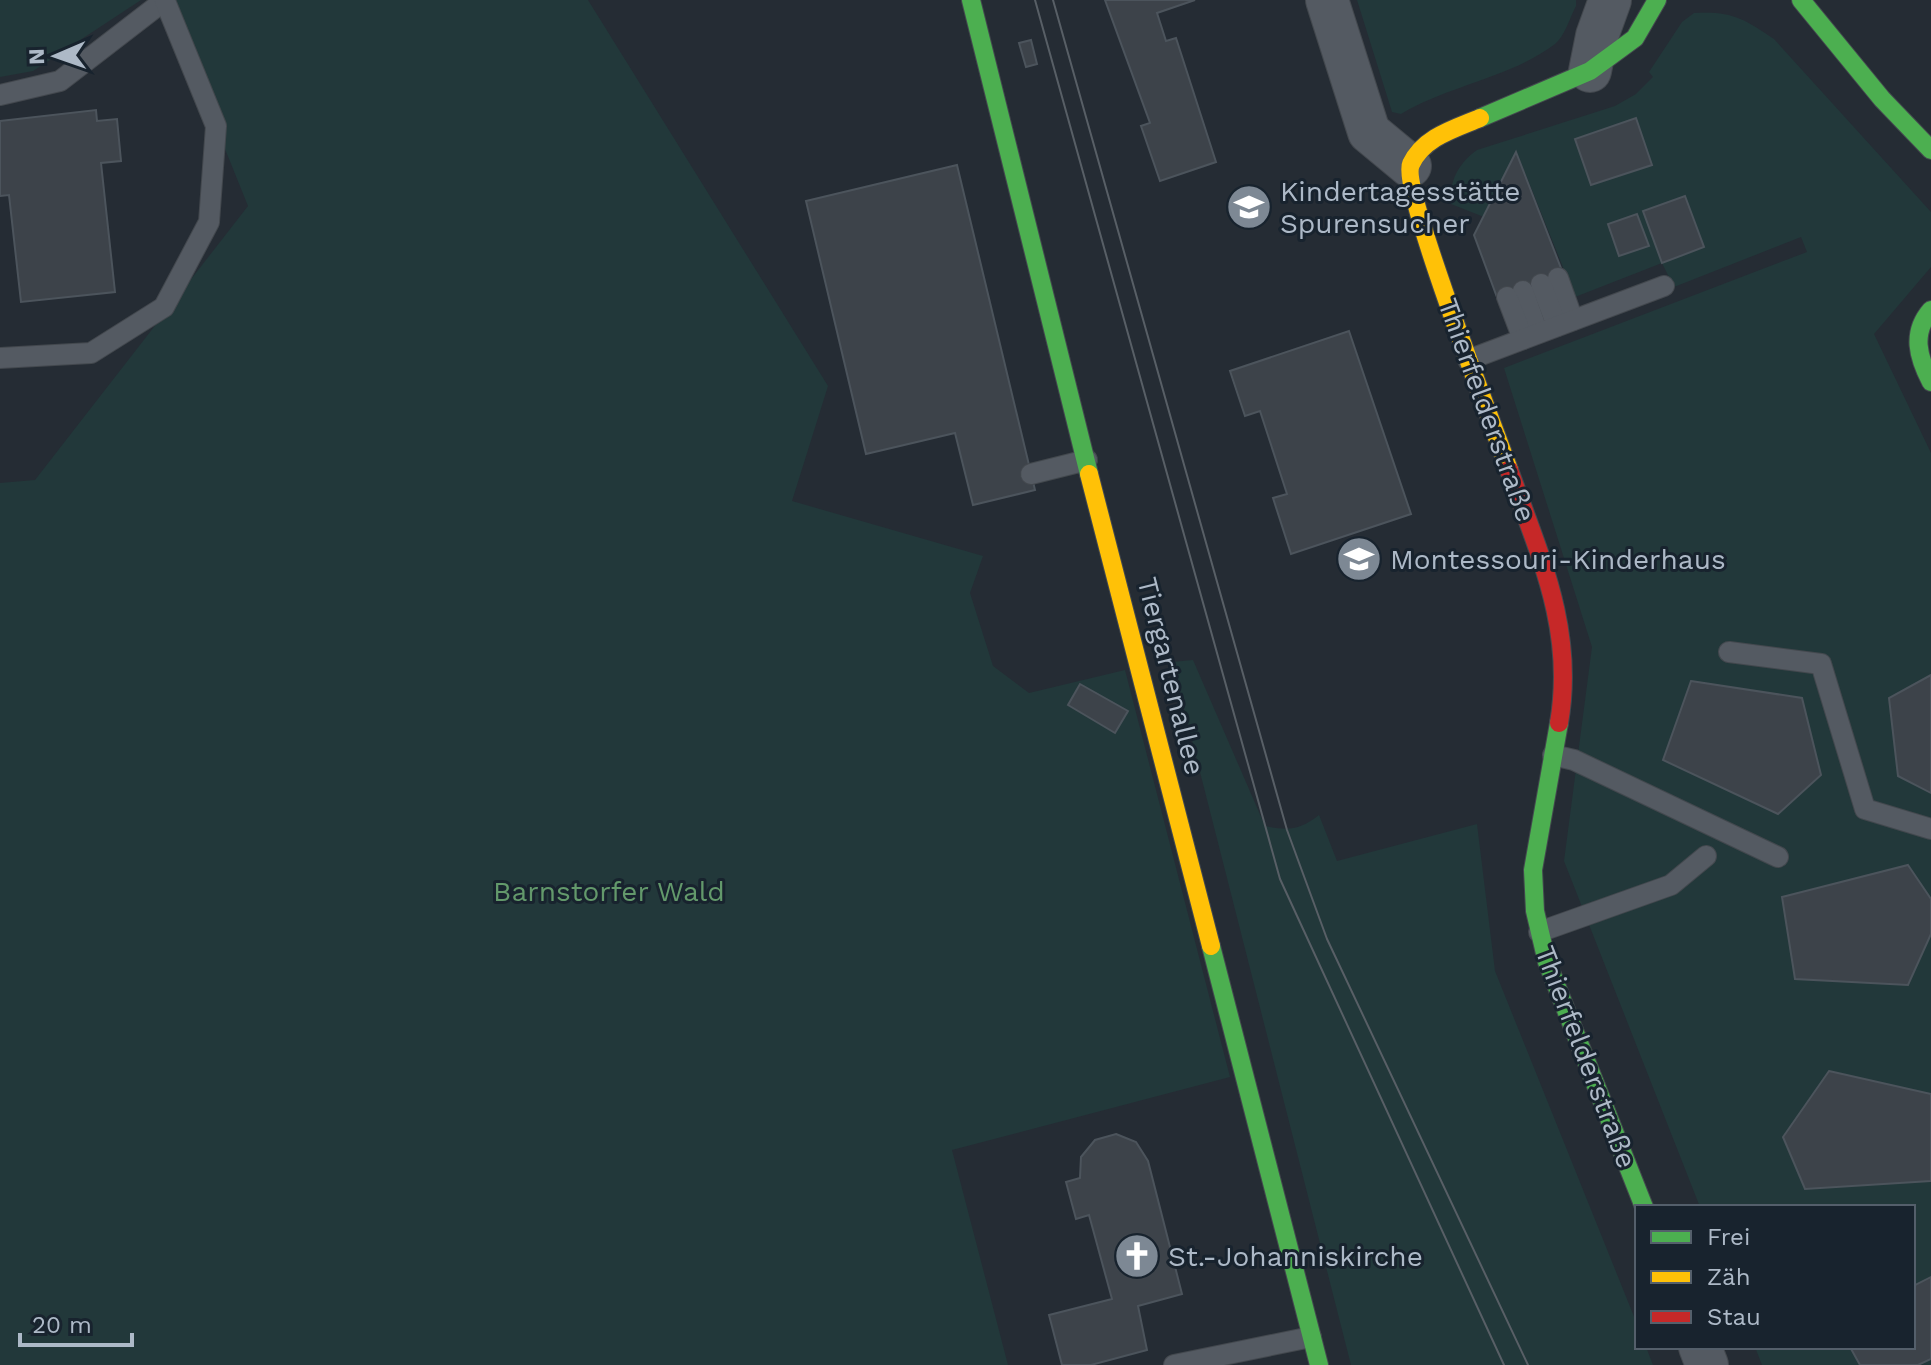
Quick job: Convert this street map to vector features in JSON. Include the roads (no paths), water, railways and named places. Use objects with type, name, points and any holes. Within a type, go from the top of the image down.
[{"type":"street","name":"Tiergartenallee","points":[[971,0],[1007,154],[1319,1365]]},
{"type":"street","points":[[1327,0],[1369,132],[1410,166],[1430,140],[1590,71],[1635,38],[1657,0]]},
{"type":"street","points":[[1590,71],[1597,36],[1610,0]]},
{"type":"street","points":[[1801,0],[1882,99],[1931,150]]},
{"type":"street","name":"Thierfelderstraße","points":[[1410,166],[1416,205],[1468,360],[1558,608],[1564,693],[1533,870],[1539,932],[1643,1205]]},
{"type":"street","points":[[1931,310],[1921,319],[1917,345],[1931,382]]},
{"type":"lane","points":[[0,95],[60,81],[165,0],[216,126],[209,222],[164,307],[91,353],[0,358]]},
{"type":"lane","points":[[1468,360],[1664,286]]},
{"type":"lane","points":[[1548,330],[1532,288],[1548,330]]},
{"type":"lane","points":[[1031,474],[1087,460]]},
{"type":"lane","points":[[1729,652],[1821,664],[1865,809],[1931,829]]},
{"type":"lane","points":[[1553,755],[1574,760],[1778,857]]},
{"type":"lane","points":[[1539,932],[1671,885],[1706,856]]},
{"type":"lane","points":[[1174,1365],[1311,1337]]},
{"type":"tram line","points":[[1035,0],[1280,879],[1504,1365]]},
{"type":"tram line","points":[[1053,0],[1287,830],[1327,939],[1528,1365]]},
{"type":"place","name":"Kindertagesstätte Spurensucher","points":[[1249,207]]},
{"type":"place","name":"Montessouri-Kinderhaus","points":[[1359,559]]},
{"type":"place","name":"St.-Johanniskirche","points":[[1137,1256]]},
{"type":"park label","name":"Barnstorfer Wald","points":[[609,891]]}]
